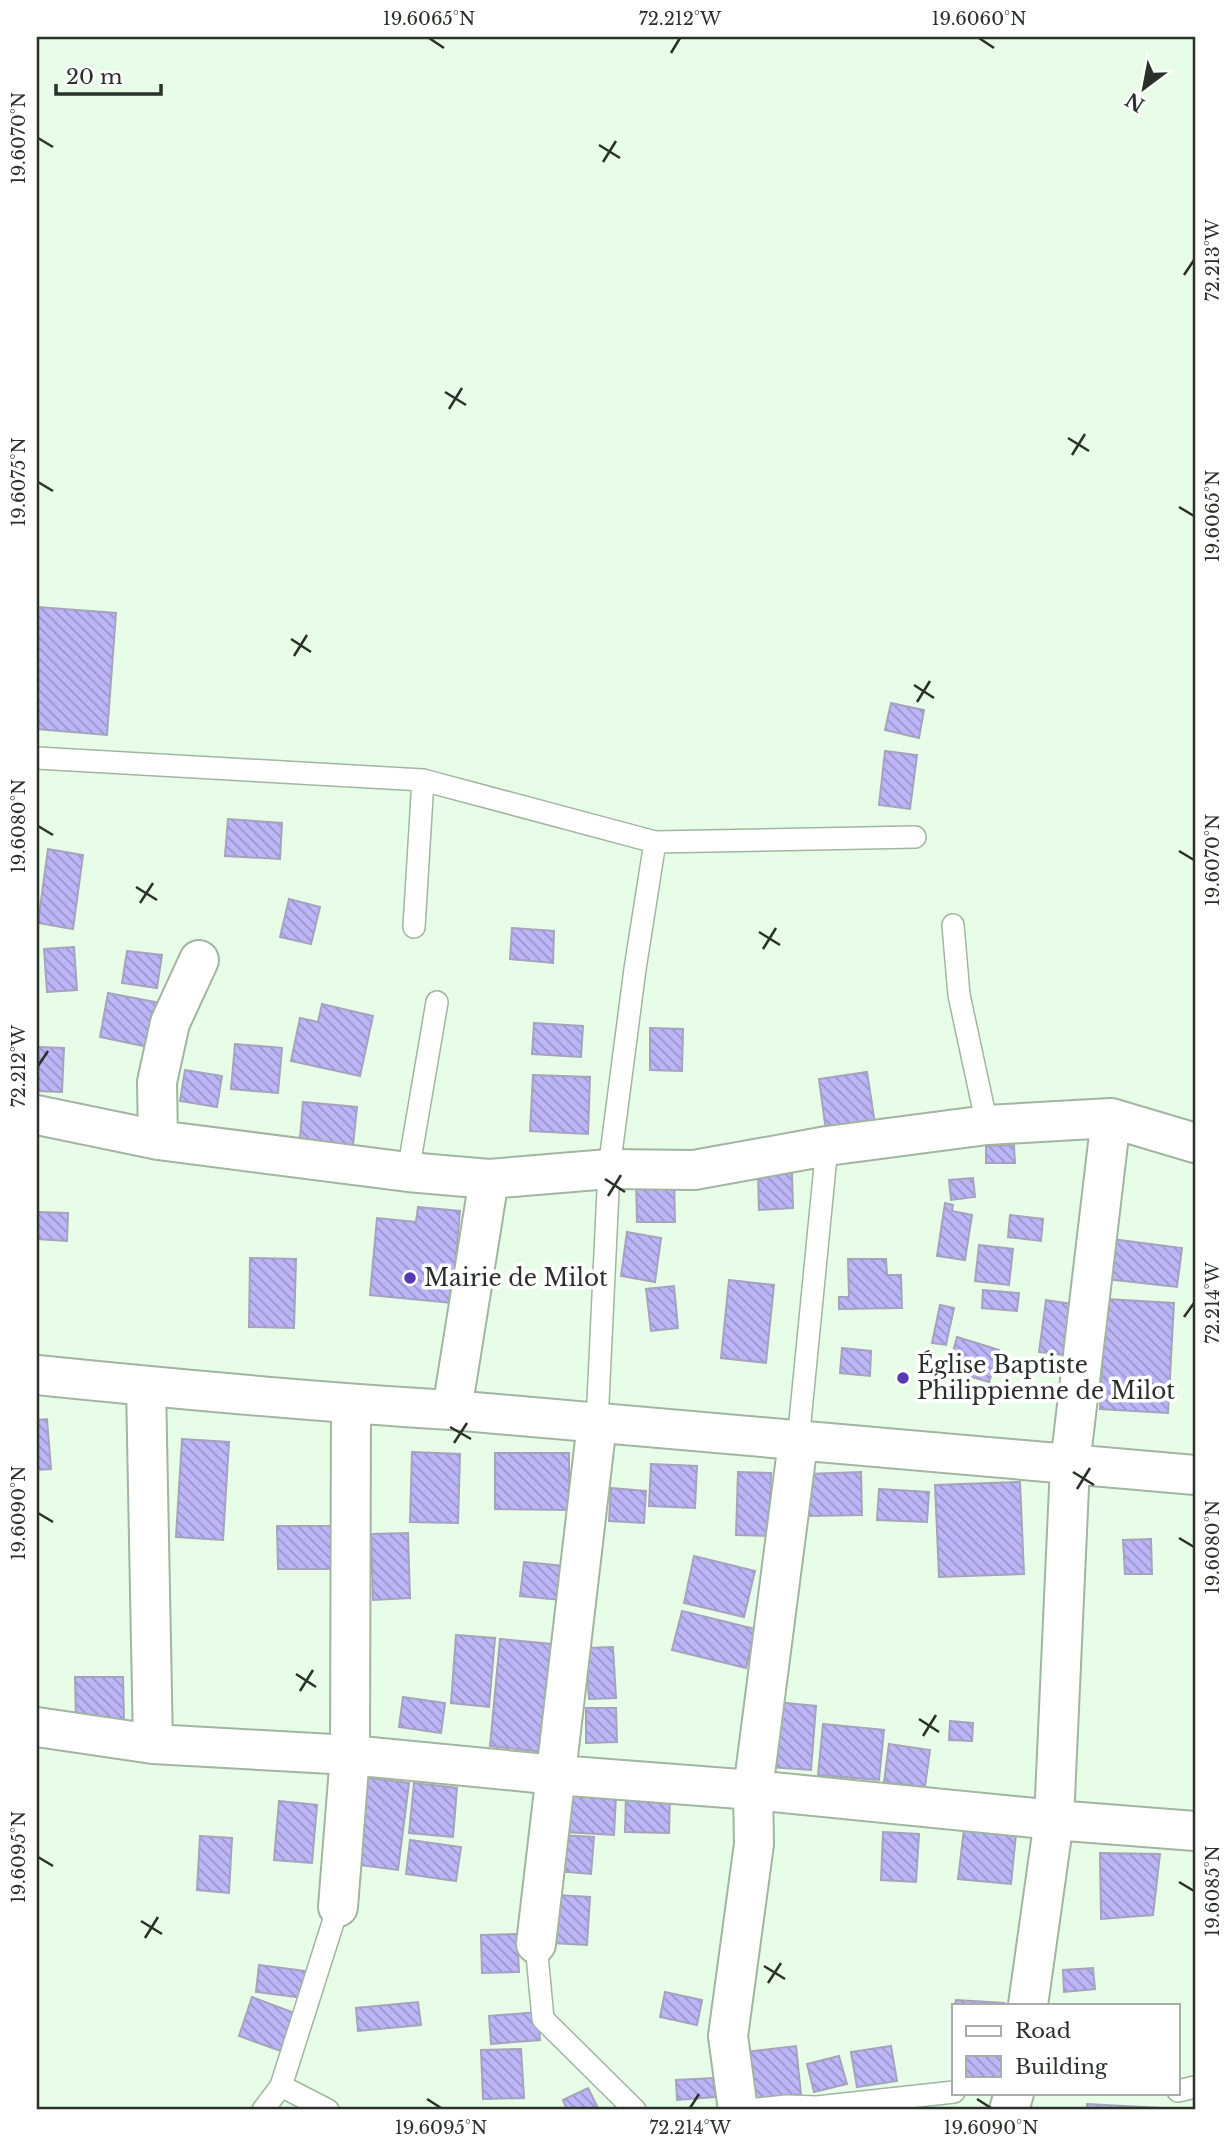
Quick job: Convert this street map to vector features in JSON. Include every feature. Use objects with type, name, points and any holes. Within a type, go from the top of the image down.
[{"type":"street","points":[[158,1140],[157,1082],[170,1023],[199,960]]},
{"type":"street","points":[[37,1115],[158,1140],[408,1172],[489,1179],[609,1169],[694,1170],[827,1146],[987,1125],[1111,1118],[1195,1143]]},
{"type":"street","points":[[1028,2004],[1054,1820],[1070,1465],[1111,1118]]},
{"type":"street","points":[[452,1410],[489,1179]]},
{"type":"street","points":[[37,1375],[146,1387],[452,1410],[1195,1475]]},
{"type":"street","points":[[146,1387],[153,1744]]},
{"type":"street","points":[[338,1907],[350,1755],[351,1404]]},
{"type":"street","points":[[536,1944],[597,1423]]},
{"type":"street","points":[[738,2110],[728,2035],[754,1844],[753,1790],[798,1442]]},
{"type":"street","points":[[37,1727],[153,1744],[350,1755],[1195,1831]]},
{"type":"lane","points":[[37,758],[424,780],[655,842],[915,837]]},
{"type":"lane","points":[[414,927],[424,780]]},
{"type":"lane","points":[[597,1423],[609,1169],[635,969],[655,842]]},
{"type":"lane","points":[[953,925],[959,995],[987,1125]]},
{"type":"lane","points":[[408,1172],[437,1002]]},
{"type":"lane","points":[[798,1442],[827,1146]]},
{"type":"lane","points":[[263,2110],[281,2086],[338,1907]]},
{"type":"lane","points":[[536,1944],[543,2019],[635,2110]]},
{"type":"lane","points":[[281,2086],[328,2110]]},
{"type":"lane","points":[[748,2110],[786,2106],[817,2107],[952,2092]]},
{"type":"building","points":[[37,607],[116,613],[107,735],[37,729]]},
{"type":"building","points":[[891,703],[924,710],[919,738],[885,730]]},
{"type":"building","points":[[885,751],[917,755],[910,809],[879,805]]},
{"type":"building","points":[[228,819],[282,823],[280,859],[225,856]]},
{"type":"building","points":[[48,849],[83,855],[73,929],[38,923]]},
{"type":"building","points":[[289,899],[320,907],[311,944],[280,937]]},
{"type":"building","points":[[512,928],[554,931],[553,963],[510,959]]},
{"type":"building","points":[[74,947],[77,990],[47,992],[44,949]]},
{"type":"building","points":[[127,951],[162,955],[157,988],[122,983]]},
{"type":"building","points":[[108,993],[161,1003],[153,1048],[100,1037]]},
{"type":"building","points":[[322,1004],[373,1016],[360,1076],[291,1061],[300,1018],[318,1022]]},
{"type":"building","points":[[534,1023],[583,1026],[581,1057],[532,1054]]},
{"type":"building","points":[[650,1028],[683,1029],[682,1071],[650,1070]]},
{"type":"building","points":[[235,1044],[282,1048],[278,1093],[231,1089]]},
{"type":"building","points":[[37,1047],[64,1048],[62,1092],[37,1091]]},
{"type":"building","points":[[185,1070],[222,1076],[217,1107],[180,1101]]},
{"type":"building","points":[[867,1072],[875,1124],[826,1131],[819,1079]]},
{"type":"building","points":[[533,1075],[590,1077],[588,1134],[530,1131]]},
{"type":"building","points":[[303,1102],[357,1107],[352,1155],[299,1150]]},
{"type":"building","points":[[1014,1145],[1015,1163],[986,1163],[986,1146]]},
{"type":"building","points":[[792,1173],[793,1208],[759,1210],[758,1175]]},
{"type":"building","points":[[674,1178],[675,1222],[637,1222],[636,1179]]},
{"type":"building","points":[[973,1178],[975,1197],[951,1200],[949,1180]]},
{"type":"building","points":[[945,1203],[953,1205],[952,1211],[972,1215],[965,1260],[937,1256]]},
{"type":"building","points":[[418,1207],[460,1211],[452,1303],[370,1295],[377,1218],[416,1222]]},
{"type":"building","points":[[37,1212],[68,1213],[67,1241],[37,1239]]},
{"type":"building","points":[[1010,1215],[1043,1219],[1041,1241],[1008,1237]]},
{"type":"building","points":[[627,1232],[661,1238],[655,1282],[621,1276]]},
{"type":"building","points":[[1112,1239],[1182,1248],[1177,1287],[1107,1279]]},
{"type":"building","points":[[979,1245],[1013,1249],[1009,1285],[975,1281]]},
{"type":"building","points":[[250,1258],[296,1259],[294,1328],[249,1327]]},
{"type":"building","points":[[848,1259],[886,1259],[887,1275],[901,1275],[902,1308],[839,1309],[839,1297],[849,1297]]},
{"type":"building","points":[[729,1280],[774,1285],[766,1363],[721,1358]]},
{"type":"building","points":[[674,1286],[678,1328],[651,1331],[646,1289]]},
{"type":"building","points":[[983,1290],[1019,1293],[1017,1311],[982,1308]]},
{"type":"building","points":[[1106,1299],[1174,1303],[1168,1413],[1100,1409]]},
{"type":"building","points":[[1046,1300],[1079,1305],[1071,1356],[1039,1352]]},
{"type":"building","points":[[940,1305],[954,1308],[946,1345],[932,1343]]},
{"type":"building","points":[[957,1337],[999,1350],[989,1382],[948,1370]]},
{"type":"building","points":[[842,1348],[871,1351],[870,1376],[840,1373]]},
{"type":"building","points":[[47,1419],[51,1469],[37,1470],[37,1420]]},
{"type":"building","points":[[182,1439],[229,1442],[223,1540],[176,1537]]},
{"type":"building","points":[[412,1452],[460,1454],[458,1523],[410,1522]]},
{"type":"building","points":[[495,1453],[569,1453],[569,1510],[495,1509]]},
{"type":"building","points":[[651,1464],[697,1466],[695,1508],[649,1506]]},
{"type":"building","points":[[738,1472],[771,1473],[769,1536],[736,1535]]},
{"type":"building","points":[[861,1472],[862,1515],[808,1516],[807,1474]]},
{"type":"building","points":[[1020,1482],[1024,1574],[939,1577],[935,1485]]},
{"type":"building","points":[[611,1488],[646,1491],[644,1523],[609,1521]]},
{"type":"building","points":[[879,1489],[929,1492],[927,1522],[877,1520]]},
{"type":"building","points":[[277,1526],[337,1526],[338,1569],[278,1569]]},
{"type":"building","points":[[408,1533],[410,1598],[373,1600],[371,1534]]},
{"type":"building","points":[[1151,1539],[1152,1574],[1125,1574],[1123,1540]]},
{"type":"building","points":[[694,1556],[755,1571],[744,1617],[684,1603]]},
{"type":"building","points":[[524,1562],[564,1566],[561,1600],[520,1596]]},
{"type":"building","points":[[682,1611],[755,1629],[746,1668],[672,1650]]},
{"type":"building","points":[[456,1635],[495,1638],[489,1707],[451,1703]]},
{"type":"building","points":[[500,1639],[562,1645],[551,1753],[490,1746]]},
{"type":"building","points":[[613,1647],[616,1698],[589,1699],[586,1648]]},
{"type":"building","points":[[75,1677],[123,1677],[124,1722],[76,1722]]},
{"type":"building","points":[[403,1697],[445,1703],[441,1733],[399,1727]]},
{"type":"building","points":[[776,1702],[816,1706],[811,1770],[770,1767]]},
{"type":"building","points":[[586,1708],[616,1708],[617,1742],[586,1743]]},
{"type":"building","points":[[950,1721],[973,1723],[972,1741],[949,1740]]},
{"type":"building","points":[[823,1724],[884,1730],[879,1780],[818,1775]]},
{"type":"building","points":[[889,1744],[930,1750],[925,1787],[884,1782]]},
{"type":"building","points":[[362,1777],[409,1783],[398,1870],[351,1864]]},
{"type":"building","points":[[414,1783],[457,1788],[453,1837],[409,1833]]},
{"type":"building","points":[[566,1791],[616,1795],[614,1835],[564,1832]]},
{"type":"building","points":[[626,1796],[670,1798],[669,1833],[625,1832]]},
{"type":"building","points":[[279,1801],[317,1805],[312,1863],[274,1860]]},
{"type":"building","points":[[964,1829],[1016,1834],[1011,1884],[958,1879]]},
{"type":"building","points":[[883,1832],[919,1834],[916,1882],[881,1880]]},
{"type":"building","points":[[560,1835],[594,1837],[591,1874],[557,1871]]},
{"type":"building","points":[[200,1836],[232,1838],[229,1893],[197,1890]]},
{"type":"building","points":[[410,1840],[461,1847],[456,1881],[406,1874]]},
{"type":"building","points":[[1100,1853],[1160,1854],[1153,1915],[1101,1919]]},
{"type":"building","points":[[556,1895],[590,1897],[587,1945],[552,1943]]},
{"type":"building","points":[[517,1934],[519,1972],[482,1973],[481,1935]]},
{"type":"building","points":[[259,1965],[306,1971],[303,1998],[256,1992]]},
{"type":"building","points":[[1093,1968],[1095,1989],[1064,1992],[1063,1970]]},
{"type":"building","points":[[665,1992],[702,2000],[697,2025],[660,2017]]},
{"type":"building","points":[[252,1997],[300,2015],[286,2053],[239,2036]]},
{"type":"building","points":[[956,2000],[1004,2003],[1004,2004],[955,2004]]},
{"type":"building","points":[[418,2002],[421,2025],[358,2031],[356,2008]]},
{"type":"building","points":[[537,2012],[540,2040],[491,2044],[489,2016]]},
{"type":"building","points":[[796,2046],[801,2094],[751,2099],[746,2052]]},
{"type":"building","points":[[891,2046],[897,2081],[857,2087],[851,2052]]},
{"type":"building","points":[[521,2049],[524,2098],[483,2099],[481,2050]]},
{"type":"building","points":[[839,2056],[847,2084],[814,2092],[807,2064]]},
{"type":"building","points":[[713,2078],[715,2097],[677,2100],[676,2080]]},
{"type":"building","points":[[588,2088],[599,2110],[567,2110],[563,2100]]},
{"type":"building","points":[[1087,2104],[1161,2108],[1161,2110],[1087,2110]]},
{"type":"place","name":"Mairie de Milot","points":[[410,1278]]},
{"type":"place","name":"Église Baptiste Philippienne de Milot","points":[[903,1378]]}]
